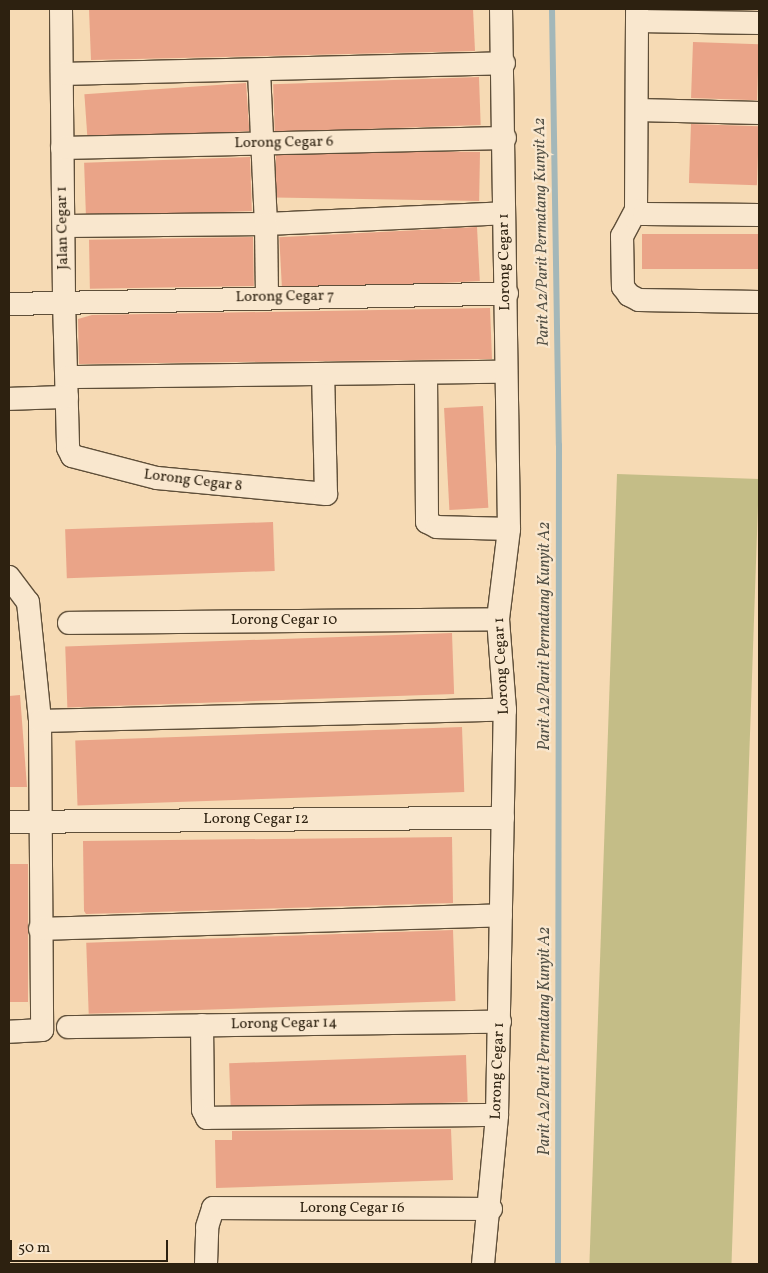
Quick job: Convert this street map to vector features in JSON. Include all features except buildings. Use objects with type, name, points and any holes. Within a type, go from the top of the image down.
[{"type":"street","name":"Jalan Cegar 1","points":[[61,9],[64,301],[68,448]]},
{"type":"street","name":"Lorong Cegar 1","points":[[483,1264],[490,1209],[497,1115],[505,710],[498,619],[509,529],[506,372],[507,294],[504,214],[504,63],[501,9]]},
{"type":"street","points":[[759,23],[637,15],[636,210],[622,236],[623,287],[629,295],[639,300],[759,302]]},
{"type":"street","points":[[62,74],[259,71],[504,63]]},
{"type":"street","points":[[259,71],[264,144],[267,297]]},
{"type":"street","points":[[637,110],[759,113]]},
{"type":"street","name":"Lorong Cegar 6","points":[[62,148],[505,138]]},
{"type":"street","points":[[636,210],[644,214],[759,215]]},
{"type":"street","points":[[64,226],[266,224],[504,214]]},
{"type":"street","name":"Lorong Cegar 7","points":[[9,304],[64,301],[507,294]]},
{"type":"street","points":[[9,399],[67,387],[323,374],[506,372]]},
{"type":"street","points":[[426,373],[427,522],[436,528],[509,529]]},
{"type":"street","name":"Lorong Cegar 8","points":[[68,448],[81,462],[157,478],[326,494],[323,374]]},
{"type":"street","points":[[9,577],[28,602],[40,721],[39,821],[42,1030],[9,1032]]},
{"type":"street","name":"Lorong Cegar 10","points":[[70,623],[498,619]]},
{"type":"street","points":[[40,721],[505,710]]},
{"type":"street","name":"Lorong Cegar 12","points":[[9,822],[503,818]]},
{"type":"street","points":[[40,929],[502,915]]},
{"type":"street","name":"Lorong Cegar 14","points":[[68,1027],[500,1022]]},
{"type":"street","points":[[202,1025],[203,1110],[207,1118],[497,1115]]},
{"type":"street","name":"Lorong Cegar 16","points":[[206,1264],[207,1227],[212,1208],[490,1209]]},
{"type":"shaded area","points":[[617,474],[759,479],[731,1264],[589,1264]]},
{"type":"waterway","name":"Parit A2/Parit Permatang Kunyit A2","points":[[552,9],[559,445],[558,1264]]}]
